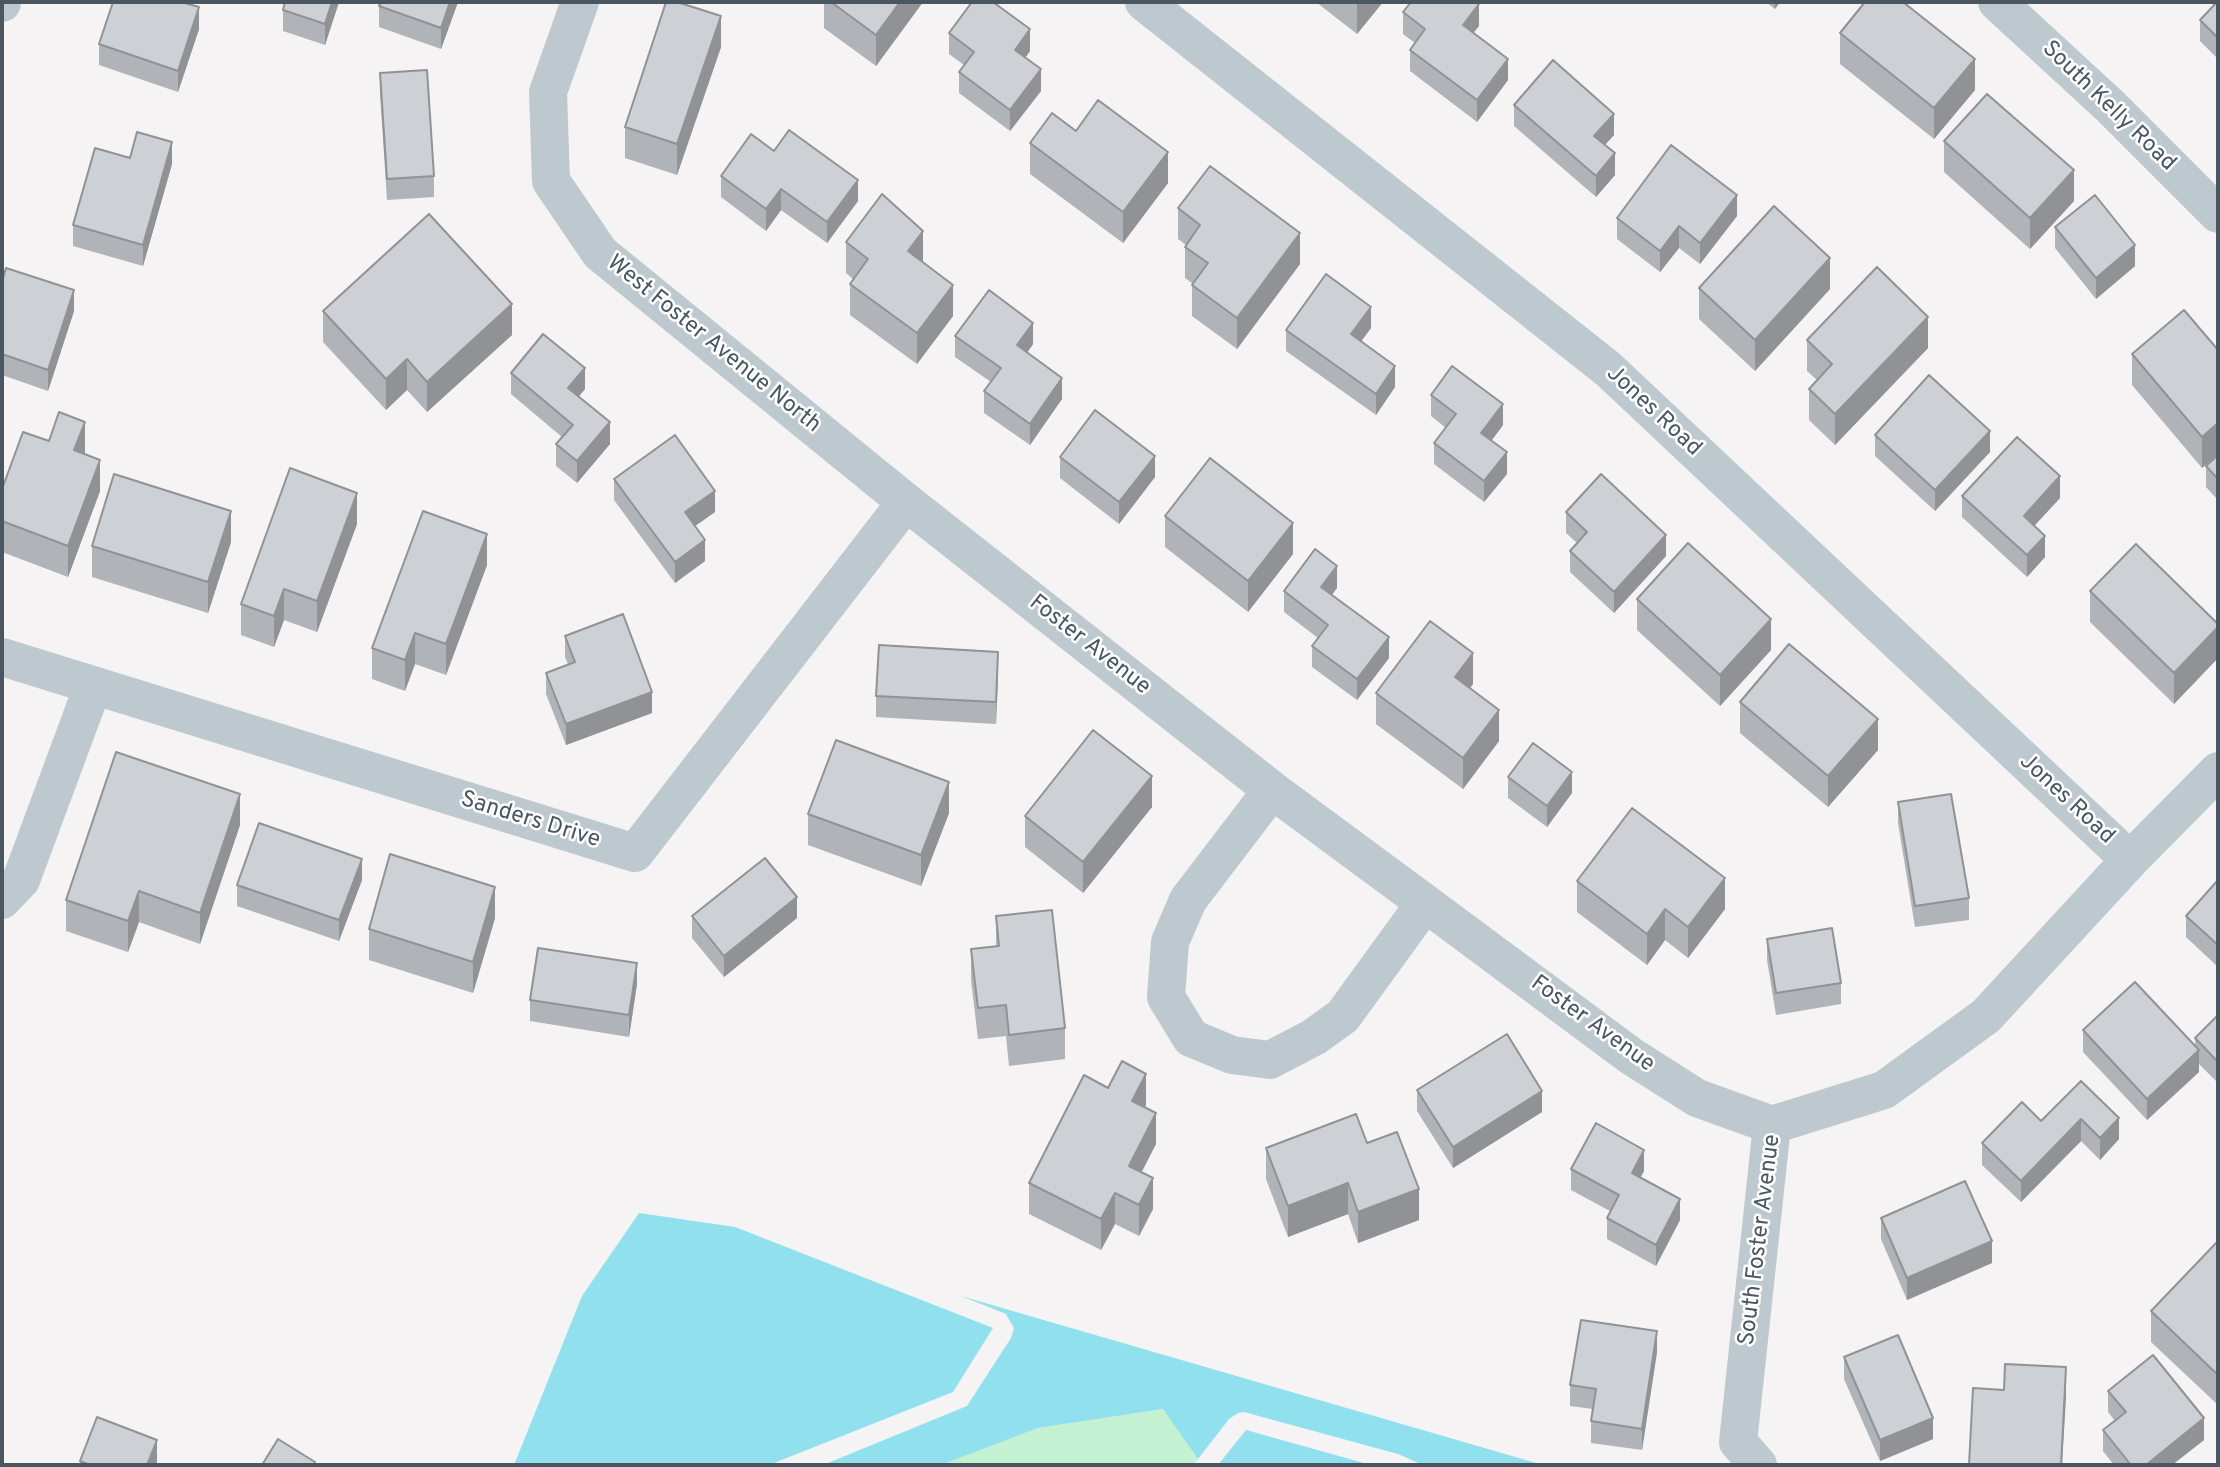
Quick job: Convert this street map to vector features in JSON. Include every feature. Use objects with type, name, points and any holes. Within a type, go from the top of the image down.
[{"type":"street","name":"West Foster Avenue North","points":[[580,2],[548,92],[551,181],[600,253],[906,502]]},
{"type":"street","name":"Jones Road","points":[[1144,2],[1608,369],[2130,860]]},
{"type":"street","name":"South Kelly Road","points":[[1997,2],[2110,106],[2218,214]]},
{"type":"street","name":"Sanders Drive","points":[[2,657],[635,853],[906,502]]},
{"type":"street","name":"Foster Avenue","points":[[906,502],[1272,790],[1631,1056],[1697,1098],[1772,1125]]},
{"type":"street","points":[[2,900],[21,880],[93,686]]},
{"type":"street","name":"South Foster Avenue","points":[[1758,1465],[1738,1441],[1772,1125],[1884,1090],[1986,1016],[2130,860],[2218,771]]},
{"type":"street","points":[[1272,790],[1188,900],[1170,942],[1166,997],[1191,1038],[1232,1055],[1270,1059],[1314,1037],[1343,1016],[1425,903]]},
{"type":"green space","points":[[1164,1409],[1198,1459],[1193,1465],[941,1465],[1038,1428]]},
{"type":"water","points":[[639,1213],[735,1227],[993,1328],[953,1392],[769,1465],[514,1465],[582,1296]]},
{"type":"water","points":[[961,1296],[1543,1465],[1423,1465],[1398,1454],[1244,1412],[1229,1419],[1198,1459],[1163,1409],[1038,1428],[941,1465],[823,1465],[967,1406],[1011,1338],[1014,1328],[1006,1314]]},
{"type":"water","points":[[1246,1430],[1371,1465],[1218,1465]]},
{"type":"building","points":[[113,2],[181,2],[199,7],[178,71],[99,44]]},
{"type":"building","points":[[285,2],[332,2],[325,24],[283,10]]},
{"type":"building","points":[[381,2],[450,2],[441,28],[379,6]]},
{"type":"building","points":[[666,2],[677,2],[721,16],[677,144],[625,127]]},
{"type":"building","points":[[831,2],[900,2],[876,35]]},
{"type":"building","points":[[972,2],[993,2],[1030,29],[1015,50],[1041,69],[1010,110],[959,72],[974,52],[949,33]]},
{"type":"building","points":[[1411,2],[1479,4],[1463,25],[1508,59],[1477,100],[1410,50],[1425,29],[1403,12]]},
{"type":"building","points":[[1865,2],[1903,2],[1975,59],[1934,108],[1840,33]]},
{"type":"building","points":[[2218,2],[2218,38],[2200,20]]},
{"type":"building","points":[[1553,60],[1614,114],[1594,136],[1615,153],[1596,176],[1514,105]]},
{"type":"building","points":[[427,70],[434,176],[387,179],[380,73]]},
{"type":"building","points":[[1987,94],[2074,170],[2030,218],[1944,141]]},
{"type":"building","points":[[1098,100],[1168,152],[1123,212],[1030,143],[1052,113],[1076,131]]},
{"type":"building","points":[[789,130],[858,180],[827,222],[781,189],[766,209],[721,176],[751,134],[774,151]]},
{"type":"building","points":[[137,132],[172,142],[143,245],[73,225],[95,148],[130,158]]},
{"type":"building","points":[[1671,145],[1737,195],[1700,243],[1679,226],[1660,251],[1617,218]]},
{"type":"building","points":[[1210,166],[1300,233],[1237,318],[1192,285],[1208,263],[1185,247],[1200,225],[1178,208]]},
{"type":"building","points":[[882,194],[923,231],[908,251],[953,285],[917,333],[850,284],[868,259],[846,242]]},
{"type":"building","points":[[2095,195],[2135,245],[2096,278],[2055,227]]},
{"type":"building","points":[[1774,206],[1830,258],[1755,340],[1699,288]]},
{"type":"building","points":[[429,214],[512,304],[427,382],[407,359],[386,379],[323,311]]},
{"type":"building","points":[[1877,267],[1928,317],[1835,414],[1809,389],[1832,364],[1807,340]]},
{"type":"building","points":[[6,268],[74,290],[48,370],[2,354],[2,282]]},
{"type":"building","points":[[1326,274],[1371,307],[1351,334],[1395,366],[1376,394],[1286,330]]},
{"type":"building","points":[[989,290],[1033,323],[1017,345],[1062,378],[1030,424],[984,391],[1001,368],[955,336]]},
{"type":"building","points":[[2184,310],[2218,350],[2218,423],[2202,437],[2132,354]]},
{"type":"building","points":[[543,334],[585,368],[568,388],[610,422],[577,461],[556,444],[573,425],[511,373]]},
{"type":"building","points":[[1452,366],[1503,404],[1481,433],[1507,452],[1484,481],[1434,443],[1456,414],[1431,395]]},
{"type":"building","points":[[1929,375],[1990,431],[1935,490],[1875,435]]},
{"type":"building","points":[[1095,410],[1155,456],[1119,502],[1060,457]]},
{"type":"building","points":[[59,412],[85,422],[74,450],[100,460],[68,546],[2,521],[2,489],[23,432],[49,441]]},
{"type":"building","points":[[675,435],[715,491],[685,512],[705,540],[675,562],[614,479]]},
{"type":"building","points":[[2017,437],[2060,476],[2024,516],[2045,536],[2027,555],[1962,496]]},
{"type":"building","points":[[2218,455],[2218,479],[2206,466]]},
{"type":"building","points":[[1210,458],[1293,523],[1248,581],[1165,516]]},
{"type":"building","points":[[290,468],[357,493],[317,601],[284,589],[274,616],[241,604]]},
{"type":"building","points":[[114,474],[231,511],[208,582],[92,546]]},
{"type":"building","points":[[1601,474],[1666,535],[1614,592],[1570,551],[1587,532],[1566,512]]},
{"type":"building","points":[[423,511],[487,534],[446,644],[415,633],[405,660],[372,648]]},
{"type":"building","points":[[1688,543],[1771,619],[1720,675],[1637,599]]},
{"type":"building","points":[[2136,544],[2218,624],[2174,673],[2090,591]]},
{"type":"building","points":[[1315,549],[1337,566],[1321,587],[1389,637],[1357,679],[1312,646],[1328,625],[1284,591]]},
{"type":"building","points":[[623,614],[652,692],[566,724],[546,673],[575,662],[565,636]]},
{"type":"building","points":[[1430,621],[1473,653],[1455,677],[1499,710],[1463,758],[1376,693]]},
{"type":"building","points":[[1789,644],[1878,719],[1828,776],[1740,702]]},
{"type":"building","points":[[879,645],[998,652],[996,702],[876,696]]},
{"type":"building","points":[[1093,730],[1152,776],[1083,862],[1025,816]]},
{"type":"building","points":[[836,740],[949,782],[921,855],[808,814]]},
{"type":"building","points":[[1533,743],[1572,772],[1547,806],[1508,777]]},
{"type":"building","points":[[116,752],[240,794],[200,913],[139,891],[128,921],[66,900]]},
{"type":"building","points":[[1951,794],[1969,898],[1915,906],[1898,802]]},
{"type":"building","points":[[1632,808],[1725,878],[1688,927],[1665,909],[1647,934],[1577,881]]},
{"type":"building","points":[[259,823],[362,859],[339,920],[237,885]]},
{"type":"building","points":[[390,854],[495,887],[473,962],[369,929]]},
{"type":"building","points":[[765,858],[797,897],[724,956],[692,916]]},
{"type":"building","points":[[2218,880],[2218,945],[2186,916]]},
{"type":"building","points":[[1052,910],[1065,1028],[1009,1035],[1006,1005],[978,1008],[971,949],[999,946],[996,916]]},
{"type":"building","points":[[1832,928],[1841,983],[1776,993],[1767,939]]},
{"type":"building","points":[[538,948],[637,963],[629,1015],[530,1000]]},
{"type":"building","points":[[2135,982],[2199,1050],[2147,1099],[2083,1030]]},
{"type":"building","points":[[2218,1015],[2218,1062],[2195,1038]]},
{"type":"building","points":[[1507,1034],[1542,1091],[1453,1147],[1417,1090]]},
{"type":"building","points":[[1122,1061],[1146,1074],[1132,1101],[1156,1113],[1129,1166],[1153,1178],[1139,1205],[1115,1193],[1101,1219],[1029,1183],[1084,1075],[1108,1088]]},
{"type":"building","points":[[2081,1081],[2119,1118],[2100,1138],[2081,1119],[2021,1181],[1982,1143],[2022,1102],[2041,1121]]},
{"type":"building","points":[[1356,1114],[1367,1143],[1397,1132],[1419,1189],[1358,1212],[1348,1183],[1288,1206],[1266,1148]]},
{"type":"building","points":[[1596,1123],[1644,1150],[1632,1173],[1680,1199],[1656,1245],[1607,1218],[1619,1195],[1571,1169]]},
{"type":"building","points":[[1965,1181],[1992,1241],[1907,1278],[1881,1218]]},
{"type":"building","points":[[2218,1241],[2218,1375],[2151,1311]]},
{"type":"building","points":[[1581,1320],[1657,1331],[1642,1429],[1591,1421],[1596,1389],[1570,1385]]},
{"type":"building","points":[[1898,1335],[1933,1418],[1880,1440],[1844,1357]]},
{"type":"building","points":[[2153,1355],[2204,1418],[2146,1465],[2131,1465],[2103,1430],[2126,1412],[2108,1391]]},
{"type":"building","points":[[2005,1364],[2066,1367],[2061,1465],[1969,1465],[1973,1388],[2004,1390]]},
{"type":"building","points":[[97,1417],[157,1440],[147,1465],[90,1465],[80,1461]]},
{"type":"building","points":[[278,1439],[315,1462],[313,1465],[262,1465]]}]
